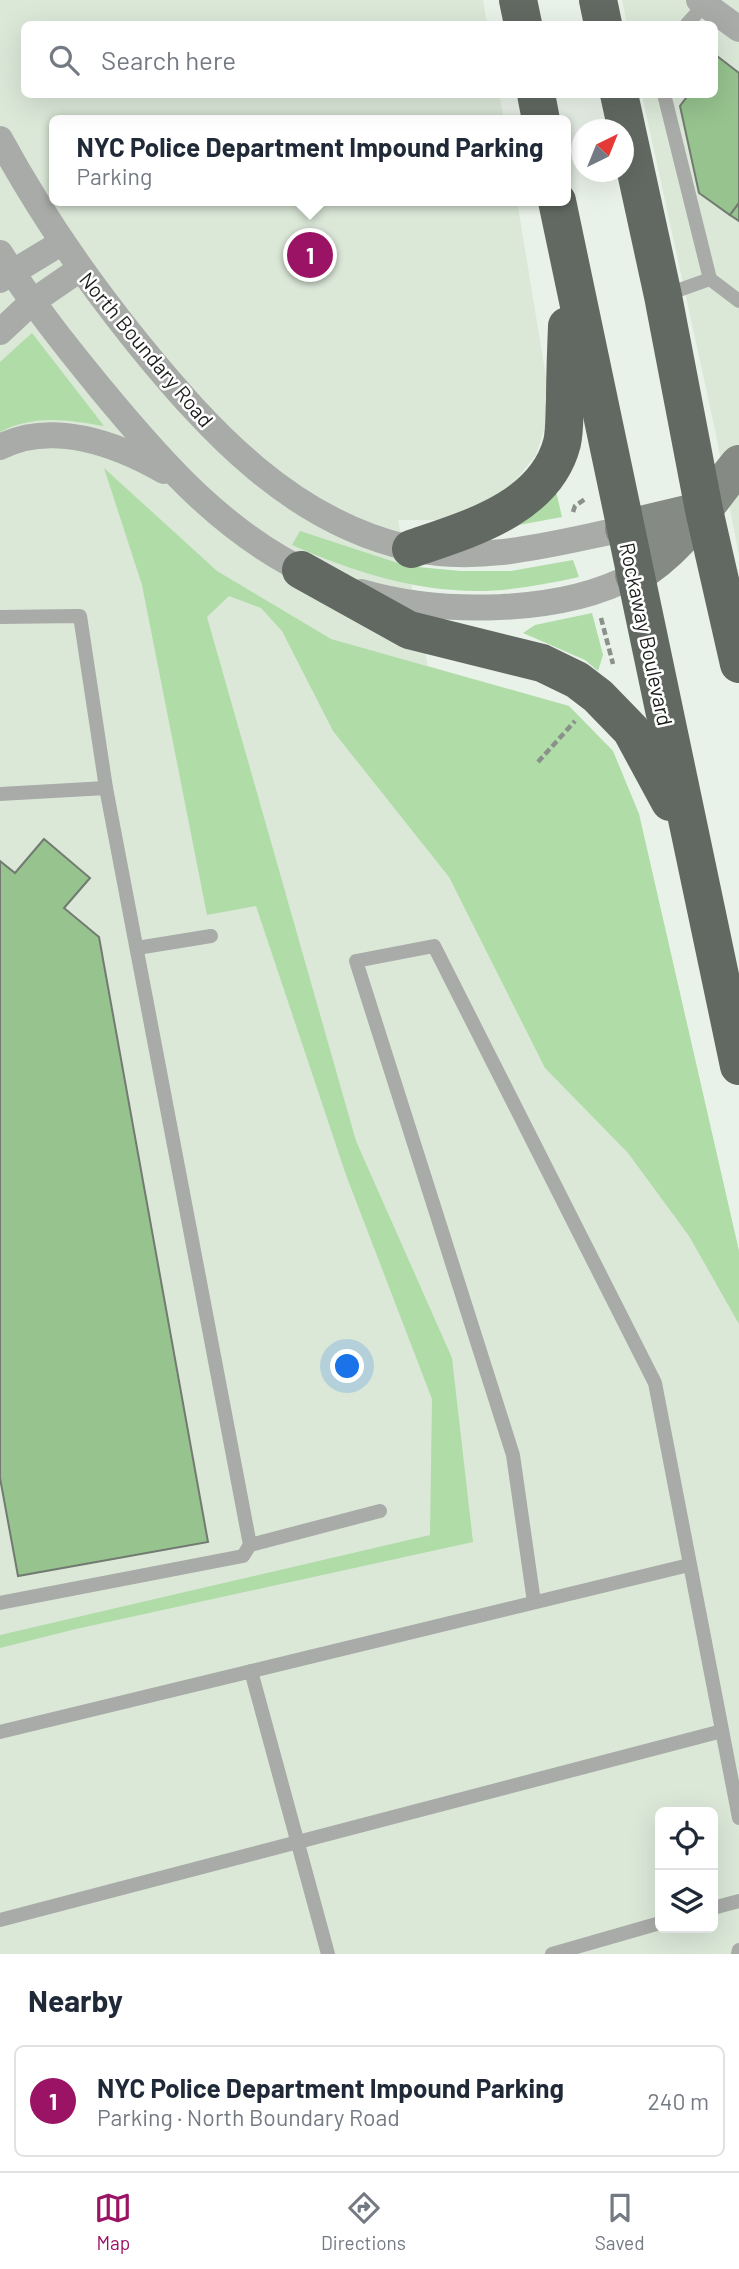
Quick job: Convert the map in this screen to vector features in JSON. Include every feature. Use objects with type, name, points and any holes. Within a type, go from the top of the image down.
[{"type":"highway","points":[[518,0],[522,21]]},
{"type":"highway","points":[[598,0],[602,21]]},
{"type":"highway","points":[[620,98],[663,296],[704,510],[730,586],[739,664]]},
{"type":"highway","name":"Rockaway Boulevard","points":[[558,206],[739,1066]]},
{"type":"highway","points":[[411,549],[460,533],[497,516],[538,484],[550,471],[557,458],[564,428],[569,261]]},
{"type":"highway","points":[[301,570],[409,630],[542,663],[577,680],[598,696],[631,730],[691,840]]},
{"type":"main road","points":[[635,575],[660,558],[704,510],[739,464]]},
{"type":"main road","name":"North Boundary Road","points":[[624,529],[704,510]]},
{"type":"street","points":[[702,2],[739,29]]},
{"type":"street","name":"North Boundary Road","points":[[0,139],[61,243],[160,372],[264,477],[307,507],[359,533],[411,549],[437,552],[493,552],[624,529]]},
{"type":"street","points":[[61,243],[4,268],[122,415],[185,484],[235,528],[301,570],[332,583],[405,602],[484,607],[520,605],[573,596],[604,589],[635,575]]},
{"type":"street","points":[[0,332],[32,302],[79,269]]},
{"type":"street","points":[[0,447],[21,438],[38,435],[76,437],[141,458],[185,484]]},
{"type":"lane","points":[[689,21],[702,2]]},
{"type":"lane","points":[[665,98],[710,279],[739,301]]},
{"type":"lane","points":[[663,296],[710,279]]},
{"type":"lane","points":[[0,617],[80,616],[106,788],[250,1545]]},
{"type":"lane","points":[[0,794],[106,788]]},
{"type":"lane","points":[[137,948],[211,936]]},
{"type":"lane","points":[[534,1602],[513,1455],[356,961],[434,946],[655,1383],[739,1818]]},
{"type":"lane","points":[[0,1603],[243,1556],[250,1545],[380,1511]]},
{"type":"lane","points":[[0,1732],[690,1565]]},
{"type":"lane","points":[[251,1671],[328,1954]]},
{"type":"lane","points":[[0,1920],[722,1731]]},
{"type":"lane","points":[[718,1907],[739,1901]]},
{"type":"lane","points":[[552,1954],[655,1924]]},
{"type":"path","points":[[574,516],[575,506],[592,495]]},
{"type":"path","points":[[599,611],[614,662],[612,669]]},
{"type":"path","points":[[538,762],[579,717]]},
{"type":"shaded area","points":[[0,0],[483,0],[486,21],[21,21],[21,98],[500,98],[503,115],[49,115],[49,206],[518,206],[551,407],[536,455],[503,496],[456,520],[398,520],[428,666],[569,706],[613,751],[639,814],[739,1251],[739,1954],[0,1954]]},
{"type":"shaded area","points":[[622,0],[739,0],[739,556],[715,430],[643,98],[718,98],[718,21],[626,21]]},
{"type":"green space","points":[[32,333],[104,426],[51,420],[13,426],[0,432],[0,362]]},
{"type":"green space","points":[[104,468],[217,571],[331,639],[569,706],[613,751],[639,814],[739,1251],[739,1324],[689,1236],[628,1153],[545,1068],[449,877],[333,731],[282,631],[261,608],[229,596],[207,617],[356,1141],[452,1358],[473,1542],[0,1648],[0,1635],[430,1535],[432,1399],[346,1175],[256,906],[207,915],[142,585]]},
{"type":"green space","points":[[555,487],[562,517],[502,528]]},
{"type":"green space","points":[[300,531],[407,566],[461,571],[511,571],[573,560],[579,577],[503,590],[430,587],[360,571],[292,545]]},
{"type":"green space","points":[[592,613],[603,655],[598,671],[585,660],[523,633],[535,625]]},
{"type":"building","points":[[718,57],[739,73],[739,203],[730,215],[699,193],[680,106],[686,98],[718,98]]},
{"type":"building","points":[[739,203],[739,221],[730,215]]},
{"type":"building","points":[[44,839],[90,878],[64,908],[99,937],[208,1542],[18,1576],[0,1478],[0,861],[15,873]]},
{"type":"place","name":"NYC Police Department Impound Parking","points":[[310,255]]}]
